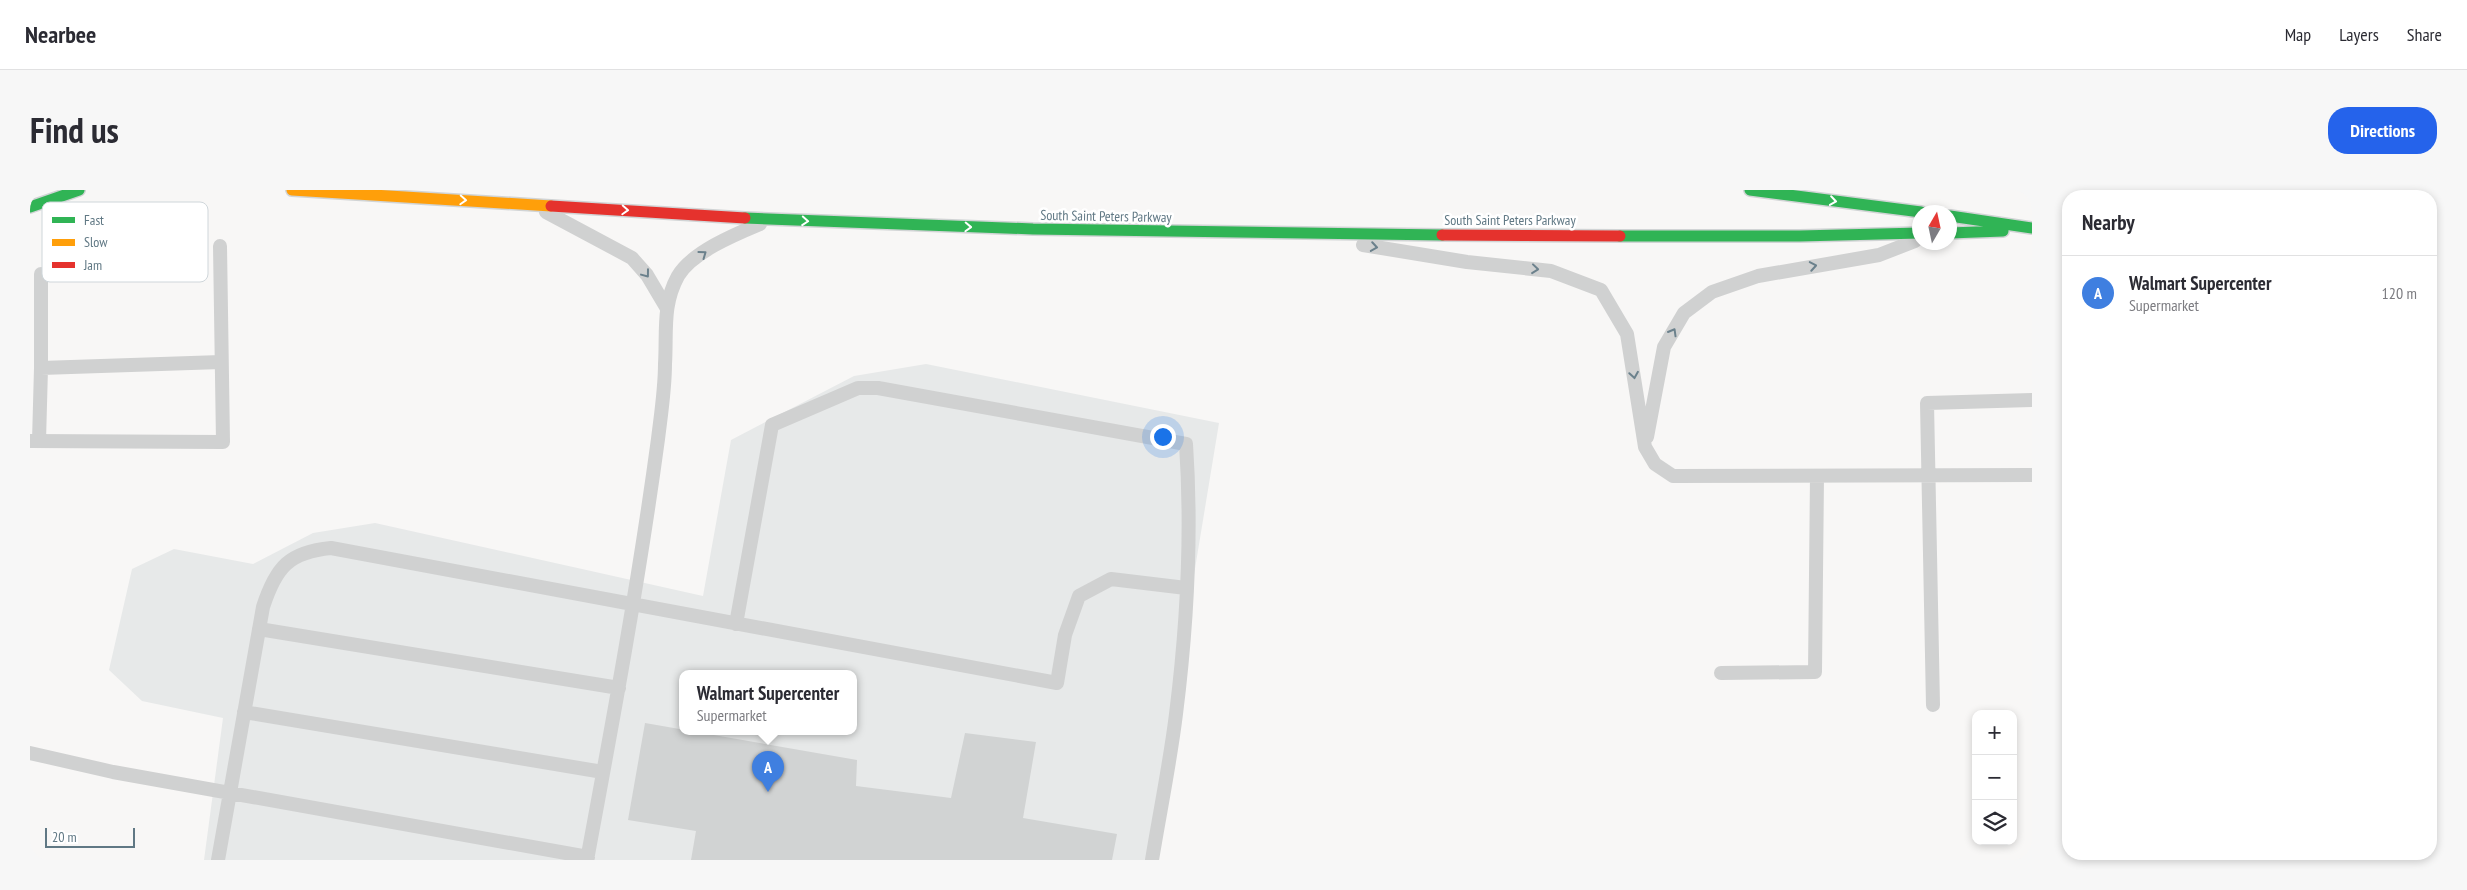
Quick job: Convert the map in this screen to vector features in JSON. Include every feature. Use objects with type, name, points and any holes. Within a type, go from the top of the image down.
[{"type":"main road","points":[[44,202],[79,190]]},
{"type":"main road","name":"South Saint Peters Parkway","points":[[292,190],[772,219],[1023,229],[1291,234],[1800,236],[1912,233]]},
{"type":"main road","points":[[1750,190],[1912,211]]},
{"type":"main road","points":[[30,207],[42,203]]},
{"type":"main road","points":[[1957,217],[2032,229]]},
{"type":"main road","points":[[1957,233],[2032,229]]},
{"type":"lane","points":[[531,204],[632,258],[648,275],[666,307]]},
{"type":"lane","points":[[30,753],[113,772],[588,859],[634,605],[660,423],[666,365],[666,307],[679,274],[701,254],[730,237],[772,219]]},
{"type":"lane","points":[[1291,234],[1467,262],[1551,271],[1601,290],[1628,334],[1646,447],[1654,464],[1673,476],[2032,475]]},
{"type":"lane","points":[[1646,447],[1664,348],[1684,313],[1712,292],[1758,276],[1879,255],[1912,242]]},
{"type":"lane","points":[[41,274],[41,368],[34,441],[223,442],[220,246]]},
{"type":"lane","points":[[41,368],[221,362]]},
{"type":"lane","points":[[736,624],[772,425],[858,388],[878,388],[1186,444],[1189,488],[1186,588],[1176,713],[1152,860]]},
{"type":"lane","points":[[1932,705],[1927,403],[2032,400]]},
{"type":"lane","points":[[1721,673],[1815,672],[1817,476]]},
{"type":"lane","points":[[218,860],[263,607],[270,586],[282,569],[295,556],[313,550],[331,548],[1056,683],[1064,635],[1079,596],[1111,579],[1186,588]]},
{"type":"lane","points":[[259,629],[619,688]]},
{"type":"lane","points":[[244,712],[603,772]]},
{"type":"shaded area","points":[[926,364],[1219,423],[1147,860],[204,860],[223,718],[142,701],[109,670],[132,569],[174,549],[253,564],[313,533],[375,523],[703,596],[731,440],[854,376]]},
{"type":"building","points":[[645,723],[679,729],[679,735],[714,735],[857,760],[856,786],[951,798],[965,733],[1036,742],[1023,818],[1117,834],[1112,860],[691,860],[696,831],[628,820]]},
{"type":"traffic: fast","points":[[44,202],[79,190]]},
{"type":"traffic: fast","points":[[1750,190],[1912,211]]},
{"type":"traffic: fast","points":[[30,207],[42,203]]},
{"type":"traffic: fast","points":[[1957,217],[2032,228]]},
{"type":"traffic: fast","points":[[745,218],[1033,229],[1442,235]]},
{"type":"traffic: fast","points":[[1957,233],[2003,231]]},
{"type":"traffic: fast","points":[[1620,236],[1800,236],[1912,233]]},
{"type":"traffic: slow","points":[[292,190],[551,206]]},
{"type":"traffic: jam","points":[[551,206],[745,218]]},
{"type":"traffic: jam","points":[[1442,235],[1620,236]]},
{"type":"place","name":"Walmart Supercenter","points":[[768,792]]}]
